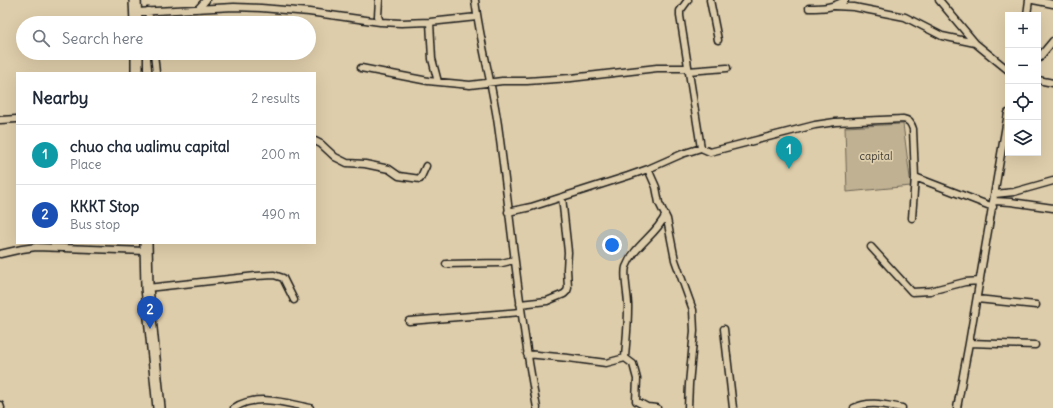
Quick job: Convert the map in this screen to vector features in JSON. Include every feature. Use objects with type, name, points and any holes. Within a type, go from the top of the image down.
[{"type":"highway","points":[[136,0],[136,16]]},
{"type":"highway","points":[[137,60],[137,72]]},
{"type":"highway","points":[[146,247],[147,288],[159,408]]},
{"type":"street","points":[[198,9],[206,0]]},
{"type":"street","points":[[379,0],[378,16],[380,22]]},
{"type":"street","points":[[475,0],[498,126],[521,312],[527,354],[538,408]]},
{"type":"street","points":[[688,0],[680,11],[680,16],[701,148]]},
{"type":"street","points":[[710,0],[718,40]]},
{"type":"street","points":[[809,8],[827,8],[845,0]]},
{"type":"street","points":[[939,0],[975,43],[1005,68]]},
{"type":"street","points":[[1027,12],[1029,0]]},
{"type":"street","points":[[1033,0],[1053,4]]},
{"type":"street","points":[[834,6],[904,17],[942,36],[975,43]]},
{"type":"street","points":[[139,16],[148,11],[234,7],[309,12],[380,22],[414,23],[477,17]]},
{"type":"street","points":[[148,11],[149,16]]},
{"type":"street","points":[[430,22],[432,64],[438,82]]},
{"type":"street","points":[[1041,55],[1053,40]]},
{"type":"street","points":[[155,60],[156,72]]},
{"type":"street","points":[[361,68],[404,77],[470,85],[490,82],[571,78],[657,68],[688,70],[727,68]]},
{"type":"street","points":[[1041,81],[1053,83]]},
{"type":"street","points":[[0,120],[16,119]]},
{"type":"street","points":[[508,212],[562,197],[648,169],[682,154],[701,148],[710,152],[795,129],[835,122],[903,119],[908,120],[913,129],[915,177],[912,218]]},
{"type":"street","points":[[957,408],[970,343],[1007,120]]},
{"type":"street","points":[[316,142],[321,144],[335,157],[347,163],[365,164],[389,169],[399,176],[420,179],[426,166]]},
{"type":"street","points":[[648,169],[656,187],[659,203],[665,216],[675,260],[693,310],[694,318],[688,384],[688,408]]},
{"type":"street","points":[[915,177],[993,204],[1011,202],[1053,208]]},
{"type":"street","points":[[995,194],[1014,192],[1053,181]]},
{"type":"street","points":[[520,304],[547,301],[567,292],[568,252],[562,197]]},
{"type":"street","points":[[625,358],[628,308],[626,269],[634,254],[655,231],[665,216]]},
{"type":"street","points":[[0,254],[46,245],[146,247]]},
{"type":"street","points":[[871,247],[912,292],[930,291],[965,282],[980,281]]},
{"type":"street","points":[[446,264],[502,262],[514,260]]},
{"type":"street","points":[[147,288],[246,276],[274,275],[283,278],[294,300]]},
{"type":"street","points":[[977,299],[1036,305]]},
{"type":"street","points":[[409,321],[521,312]]},
{"type":"street","points":[[724,329],[733,408]]},
{"type":"street","points":[[970,343],[1035,345]]},
{"type":"street","points":[[527,354],[606,363],[625,358],[634,364],[637,379],[636,401],[647,408],[657,408]]},
{"type":"street","points":[[234,408],[240,404],[258,400],[277,401],[310,408]]},
{"type":"street","points":[[854,408],[870,403],[902,408]]},
{"type":"green space","name":"capital","points":[[903,124],[911,186],[847,192],[845,127]]},
{"type":"place","name":"chuo cha ualimu capital","points":[[789,169]]},
{"type":"place","name":"KKKT Stop","points":[[150,329]]}]
